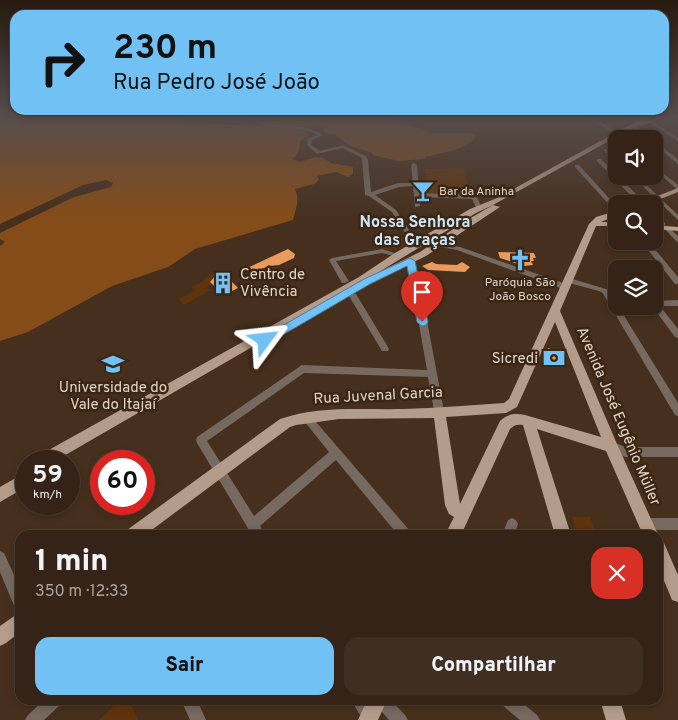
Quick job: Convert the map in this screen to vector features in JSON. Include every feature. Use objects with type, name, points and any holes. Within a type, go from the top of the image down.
[{"type":"main road","points":[[62,450],[362,279],[416,244],[480,212],[590,151]]},
{"type":"main road","points":[[663,195],[678,189]]},
{"type":"main road","points":[[76,450],[360,285],[410,261],[437,245],[480,212]]},
{"type":"main road","points":[[546,330],[593,224],[608,216]]},
{"type":"main road","points":[[593,224],[608,224]]},
{"type":"main road","points":[[663,226],[678,228]]},
{"type":"main road","points":[[398,255],[400,260],[410,261]]},
{"type":"main road","name":"Avenida José Eugênio Müller","points":[[555,310],[611,446],[648,529]]},
{"type":"main road","points":[[546,330],[558,330],[561,327]]},
{"type":"main road","points":[[546,330],[567,340]]},
{"type":"main road","name":"Rua Juvenal Garcia","points":[[139,530],[285,423],[296,419],[339,414],[404,414],[506,408],[513,403],[546,330]]},
{"type":"main road","points":[[438,411],[452,505],[454,509],[463,514]]},
{"type":"main road","points":[[455,530],[509,420],[528,421],[611,446]]},
{"type":"main road","points":[[528,421],[561,530]]},
{"type":"main road","points":[[0,486],[15,481]]},
{"type":"main road","points":[[0,495],[15,484]]},
{"type":"main road","points":[[663,560],[678,594]]},
{"type":"main road","points":[[0,637],[15,625]]},
{"type":"main road","points":[[612,705],[616,720]]},
{"type":"street","points":[[352,151],[366,160],[366,188],[368,195],[394,211],[416,244]]},
{"type":"street","points":[[664,151],[678,162]]},
{"type":"street","points":[[599,160],[633,195]]},
{"type":"street","points":[[414,165],[417,206]]},
{"type":"street","points":[[577,166],[608,202]]},
{"type":"street","points":[[663,175],[678,189]]},
{"type":"street","points":[[368,195],[398,185],[415,184]]},
{"type":"street","points":[[643,185],[654,195]]},
{"type":"street","points":[[416,195],[474,197],[480,212]]},
{"type":"street","points":[[663,204],[678,218]]},
{"type":"street","points":[[663,228],[678,240]]},
{"type":"street","points":[[446,238],[458,248]]},
{"type":"street","points":[[437,245],[458,248],[548,281],[559,290],[566,288],[608,291]]},
{"type":"street","points":[[651,250],[678,282]]},
{"type":"street","points":[[344,282],[332,260],[382,251],[398,255]]},
{"type":"street","points":[[410,261],[438,411]]},
{"type":"street","points":[[604,290],[678,412]]},
{"type":"street","points":[[353,296],[385,350]]},
{"type":"street","points":[[663,304],[678,303]]},
{"type":"street","points":[[663,315],[678,335]]},
{"type":"street","points":[[336,453],[256,530],[202,440],[302,369],[432,374]]},
{"type":"street","points":[[308,418],[402,530]]},
{"type":"street","points":[[611,446],[625,452],[678,452]]},
{"type":"street","points":[[0,500],[15,489]]},
{"type":"street","points":[[648,529],[678,524]]},
{"type":"street","points":[[0,557],[15,592]]},
{"type":"street","points":[[33,720],[50,705]]},
{"type":"street","points":[[191,705],[198,720]]},
{"type":"street","points":[[513,705],[532,720]]},
{"type":"street","points":[[371,707],[400,720]]},
{"type":"shaded area","points":[[0,151],[299,151],[292,159],[300,162],[316,157],[323,158],[331,163],[353,167],[353,174],[348,177],[336,172],[317,176],[319,180],[314,184],[295,189],[297,200],[293,220],[195,249],[168,267],[112,286],[28,332],[0,341],[0,246],[5,242],[0,239],[0,233],[74,197],[111,187],[113,183],[106,180],[83,185],[0,224]]},
{"type":"shaded area","points":[[366,151],[452,151],[424,159],[399,161],[372,155],[373,153]]},
{"type":"shaded area","points":[[463,168],[471,196],[428,195],[425,169]]},
{"type":"shaded area","points":[[389,236],[406,237],[408,242],[397,249],[383,251],[375,239]]},
{"type":"shaded area","points":[[221,270],[227,274],[215,276],[215,286],[209,284],[204,289],[212,289],[184,305],[179,299],[195,290],[192,287],[181,291],[202,282],[210,274]]},
{"type":"shaded area","points":[[572,517],[590,517],[595,530],[576,530]]},
{"type":"shaded area","points":[[115,705],[131,705],[138,720],[99,720]]},
{"type":"building","points":[[288,249],[295,254],[294,258],[250,274],[245,269]]},
{"type":"building","name":"Paróquia São João Bosco","points":[[498,252],[534,253],[536,258],[533,258],[534,261],[531,261],[533,265],[524,266],[500,258]]},
{"type":"building","points":[[432,262],[436,264],[457,265],[462,262],[470,267],[465,272],[428,270],[422,266]]},
{"type":"building","name":"Centro de Vivência","points":[[216,275],[225,275],[238,288],[224,295],[210,282]]},
{"type":"building","name":"Sicredi","points":[[548,348],[565,355],[561,367],[543,360]]},
{"type":"place","name":"Bar da Aninha","points":[[423,191]]},
{"type":"place","name":"Paróquia São João Bosco","points":[[520,260]]},
{"type":"place","name":"Centro de Vivência","points":[[223,283]]},
{"type":"place","name":"Sicredi","points":[[554,358]]},
{"type":"place","name":"Universidade do Vale do Itajaí","points":[[113,364]]},
{"type":"district","name":"Nossa Senhora das Graças","points":[[415,230]]},
{"type":"route","points":[[265,340],[367,282],[410,261],[422,322]]}]
